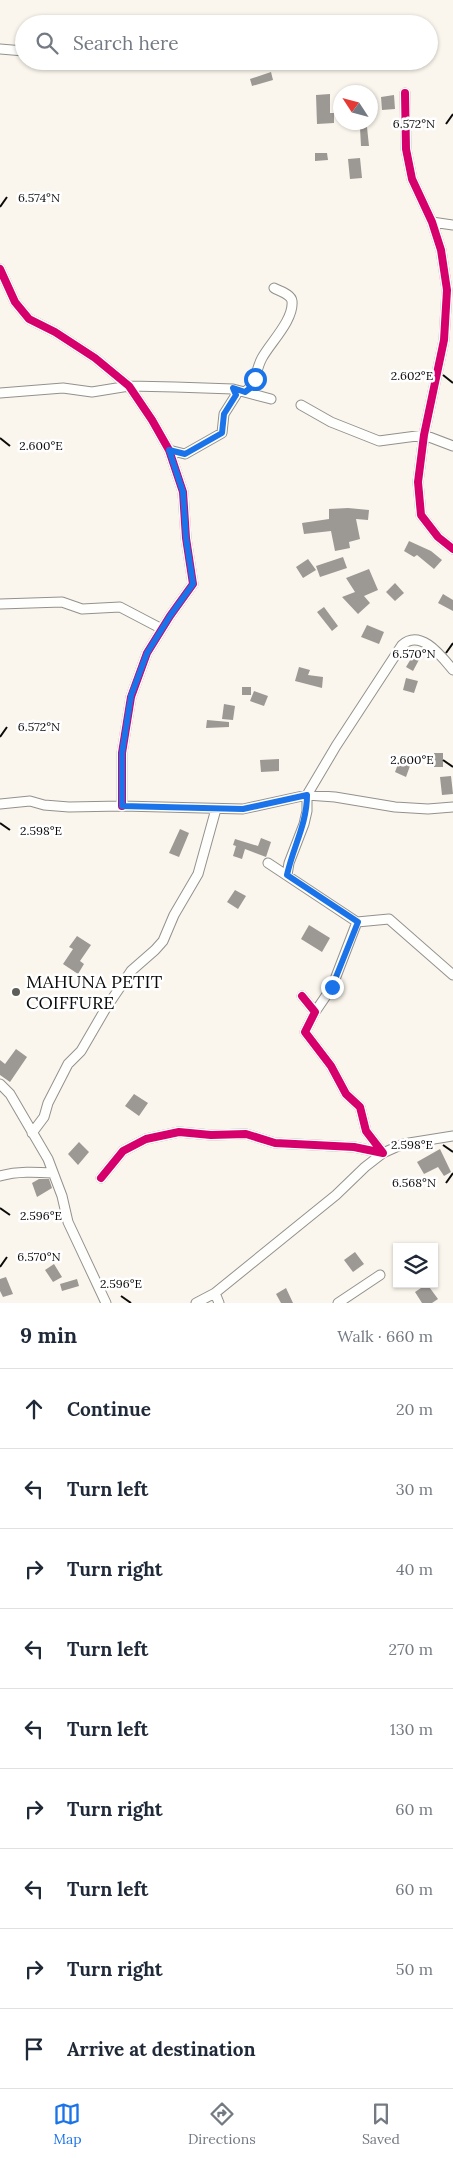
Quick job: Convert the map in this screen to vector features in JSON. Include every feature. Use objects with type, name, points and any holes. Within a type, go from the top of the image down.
[{"type":"street","points":[[0,49],[15,50]]},
{"type":"street","points":[[404,93],[406,149],[412,179],[432,222],[441,250],[447,290],[444,340],[424,435],[418,482],[421,515],[438,537],[453,549]]},
{"type":"street","points":[[432,222],[453,225]]},
{"type":"street","points":[[0,269],[15,302],[29,319],[55,332],[94,358],[129,386],[169,450],[183,492],[186,538],[193,584],[147,653],[131,696],[122,753],[122,806]]},
{"type":"street","points":[[245,392],[253,386],[262,358],[287,320],[290,312],[292,301],[290,297],[274,288]]},
{"type":"street","points":[[0,393],[63,388],[92,392],[129,386],[233,388],[271,399]]},
{"type":"street","points":[[169,450],[185,454],[222,433],[224,414],[236,395],[233,388]]},
{"type":"street","points":[[301,405],[331,422],[379,441],[424,435],[453,446]]},
{"type":"street","points":[[0,604],[62,602],[82,608],[120,607],[162,630]]},
{"type":"street","points":[[287,875],[289,863],[304,824],[307,811],[307,795],[336,746],[407,641],[414,639],[425,643],[440,654],[453,670]]},
{"type":"street","points":[[0,804],[30,801],[69,808],[122,806],[243,809],[307,795],[335,797],[395,807],[428,809],[453,807]]},
{"type":"street","points":[[32,1133],[44,1116],[48,1103],[68,1064],[81,1051],[106,1008],[131,971],[163,941],[174,915],[198,874],[216,809]]},
{"type":"street","points":[[268,863],[358,922],[389,919],[453,975]]},
{"type":"street","points":[[358,922],[332,987],[305,1032],[332,1066],[346,1094],[360,1107],[366,1131],[383,1153]]},
{"type":"street","points":[[302,996],[316,1012]]},
{"type":"street","points":[[0,1084],[10,1094],[48,1159],[62,1196],[68,1222],[106,1303]]},
{"type":"street","points":[[101,1178],[123,1151],[146,1139],[179,1132],[211,1135],[246,1134],[275,1143],[354,1147],[383,1153]]},
{"type":"street","points":[[196,1303],[215,1293],[336,1195],[365,1166],[383,1153],[403,1144],[453,1136]]},
{"type":"street","points":[[0,1176],[35,1172],[53,1173]]},
{"type":"street","points":[[338,1303],[380,1275]]},
{"type":"street","points":[[215,1293],[219,1303]]},
{"type":"building","points":[[271,72],[273,80],[252,86],[250,79]]},
{"type":"building","points":[[330,94],[330,113],[333,113],[333,123],[317,124],[316,95]]},
{"type":"building","points":[[394,95],[395,109],[382,110],[381,97]]},
{"type":"building","points":[[360,130],[367,130],[369,146],[361,146]]},
{"type":"building","points":[[315,153],[327,153],[328,160],[315,161]]},
{"type":"building","points":[[360,158],[362,178],[350,179],[348,159]]},
{"type":"building","points":[[329,509],[369,510],[368,520],[356,519],[360,539],[349,542],[350,548],[335,551],[331,531],[304,534],[302,523],[329,519]]},
{"type":"building","points":[[409,541],[431,551],[442,560],[434,569],[417,555],[414,557],[404,551]]},
{"type":"building","points":[[343,557],[347,568],[320,577],[316,566]]},
{"type":"building","points":[[308,559],[316,570],[303,578],[296,567]]},
{"type":"building","points":[[369,569],[378,590],[364,596],[370,603],[358,614],[342,597],[355,592],[346,578]]},
{"type":"building","points":[[395,583],[404,593],[395,601],[386,592]]},
{"type":"building","points":[[443,594],[453,600],[453,611],[438,603]]},
{"type":"building","points":[[324,607],[338,626],[332,631],[317,612]]},
{"type":"building","points":[[367,625],[384,632],[379,644],[361,637]]},
{"type":"building","points":[[415,652],[421,656],[413,671],[406,667]]},
{"type":"building","points":[[299,667],[310,670],[308,675],[323,677],[322,688],[295,681]]},
{"type":"building","points":[[406,678],[418,681],[414,693],[403,690]]},
{"type":"building","points":[[242,687],[251,687],[251,695],[242,695]]},
{"type":"building","points":[[254,691],[268,696],[264,706],[250,701]]},
{"type":"building","points":[[224,704],[235,706],[233,720],[222,719]]},
{"type":"building","points":[[207,720],[229,722],[229,727],[206,728]]},
{"type":"building","points":[[434,753],[443,753],[443,767],[434,767]]},
{"type":"building","points":[[279,759],[279,771],[261,772],[260,760]]},
{"type":"building","points":[[400,759],[411,763],[406,777],[395,772]]},
{"type":"building","points":[[451,776],[453,794],[442,795],[440,777]]},
{"type":"building","points":[[180,829],[189,833],[179,857],[169,853]]},
{"type":"building","points":[[261,838],[271,842],[266,857],[245,849],[242,859],[233,856],[236,846],[233,845],[235,839],[258,846]]},
{"type":"building","points":[[235,890],[246,896],[238,909],[227,902]]},
{"type":"building","points":[[309,925],[330,938],[322,952],[301,939]]},
{"type":"building","points":[[77,936],[91,945],[80,961],[84,964],[78,974],[63,964],[73,949],[69,947]]},
{"type":"building","points":[[16,1049],[27,1057],[10,1082],[0,1075],[0,1060],[5,1064]]},
{"type":"building","points":[[134,1094],[148,1103],[139,1116],[125,1106]]},
{"type":"building","points":[[79,1142],[89,1152],[78,1165],[68,1154]]},
{"type":"building","points":[[440,1149],[451,1172],[444,1176],[438,1167],[424,1174],[417,1162]]},
{"type":"building","points":[[39,1179],[49,1179],[52,1188],[37,1197],[32,1183]]},
{"type":"building","points":[[355,1252],[364,1264],[353,1272],[344,1260]]},
{"type":"building","points":[[54,1264],[62,1277],[53,1282],[45,1270]]},
{"type":"building","points":[[6,1277],[13,1294],[3,1297],[0,1291],[0,1279]]},
{"type":"building","points":[[77,1279],[79,1286],[62,1291],[60,1284]]},
{"type":"building","points":[[286,1288],[293,1303],[281,1303],[276,1294]]},
{"type":"building","points":[[421,1288],[430,1288],[438,1299],[432,1303],[422,1303],[415,1292]]},
{"type":"cycle path","points":[[405,93],[406,149],[412,179],[432,222],[441,250],[447,290],[444,340],[424,435],[418,482],[421,515],[438,537],[453,549]]},
{"type":"cycle path","points":[[0,269],[15,302],[29,319],[55,332],[95,358],[129,386],[169,450],[183,492],[186,538],[193,584],[147,653],[131,697],[122,753],[122,806]]},
{"type":"cycle path","points":[[101,1178],[123,1151],[146,1139],[179,1132],[211,1135],[246,1134],[275,1143],[354,1147],[383,1153],[366,1131],[360,1107],[346,1094],[331,1066],[305,1032],[315,1012],[302,996]]},
{"type":"place","name":"MAHUNA PETIT COIFFURE","points":[[16,992]]},
{"type":"route","points":[[255,379],[253,386],[245,392],[233,388],[236,395],[224,414],[222,433],[185,454],[169,450],[183,492],[186,538],[193,584],[190,592],[170,616],[147,653],[131,696],[122,753],[122,806],[243,809],[307,795],[307,811],[304,824],[289,863],[287,875],[358,922],[332,987]]}]
